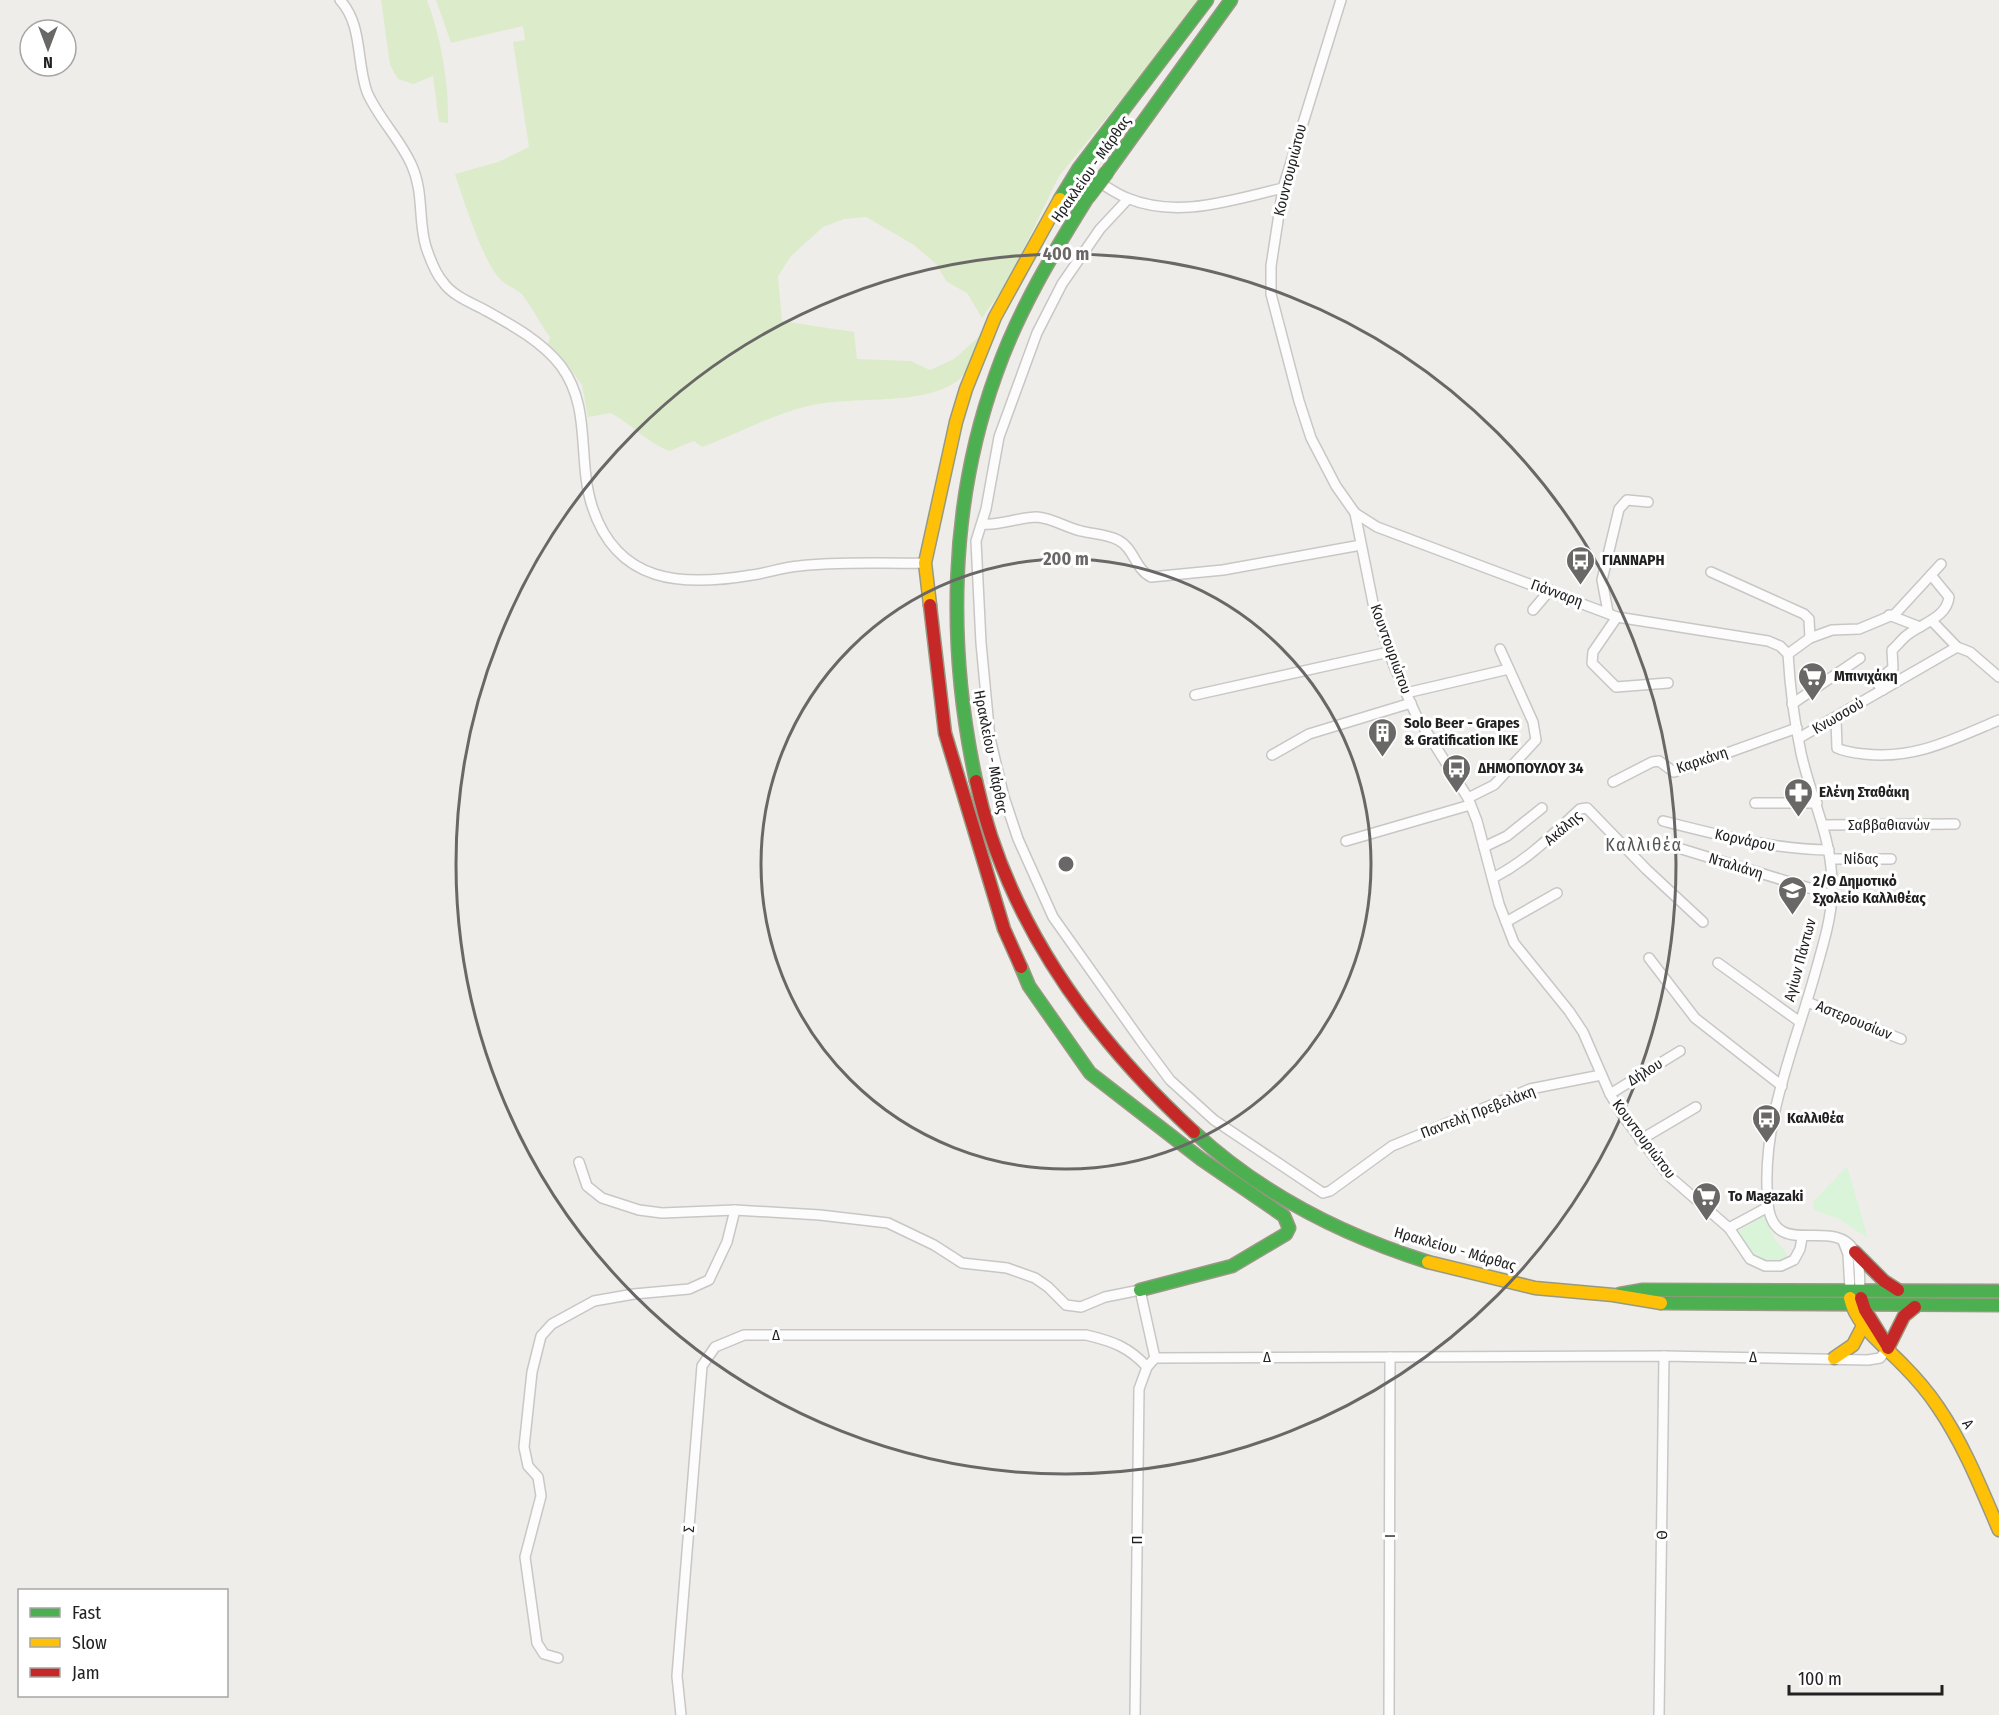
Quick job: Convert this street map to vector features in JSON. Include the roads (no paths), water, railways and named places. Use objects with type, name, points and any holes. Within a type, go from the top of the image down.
[{"type":"main road","points":[[1140,1290],[1159,1283],[1232,1266],[1286,1234],[1289,1228],[1284,1216],[1200,1159],[1090,1073],[1029,986],[1004,929],[945,733],[925,563],[956,422],[976,360],[995,317],[1045,224],[1079,168],[1207,0]]},
{"type":"main road","name":"Ηρακλείου - Μάρθας","points":[[1231,0],[1088,197],[1049,260],[1015,326],[994,377],[977,432],[965,494],[957,556],[954,612],[968,738],[979,794],[995,848],[1017,900],[1078,1003],[1134,1072],[1196,1135],[1246,1174],[1309,1212],[1366,1239],[1416,1258],[1517,1285],[1573,1293],[1612,1295],[1642,1301],[1915,1307],[1999,1305]]},
{"type":"main road","points":[[1855,1252],[1884,1281],[1898,1290]]},
{"type":"main road","name":"Ηρακλείου - Μάρθας","points":[[1612,1295],[1643,1290],[1999,1291]]},
{"type":"main road","points":[[1855,1290],[1856,1306]]},
{"type":"main road","name":"Α","points":[[1856,1306],[1864,1324],[1920,1383],[1957,1438],[1999,1530]]},
{"type":"main road","name":"Α","points":[[1856,1306],[1880,1329],[1888,1348]]},
{"type":"main road","points":[[1888,1348],[1904,1316],[1915,1307]]},
{"type":"main road","points":[[1834,1358],[1852,1349],[1858,1342],[1864,1324]]},
{"type":"street","points":[[340,0],[349,10],[356,31],[368,92],[413,168],[421,196],[425,244],[432,262],[443,283],[458,296],[500,319],[552,354],[566,373],[580,403],[592,504],[609,539],[632,564],[645,572],[674,579],[753,575],[801,565],[925,563]]},
{"type":"street","name":"Κουντουριώτου","points":[[1341,0],[1283,188],[1271,266],[1271,294],[1299,401],[1316,449],[1336,486],[1355,513],[1373,603],[1389,652],[1411,703],[1469,801],[1514,943],[1569,1011],[1583,1032],[1610,1094],[1640,1140],[1669,1176],[1729,1228],[1750,1259],[1765,1266],[1781,1266],[1794,1260],[1800,1250],[1802,1238]]},
{"type":"street","points":[[1079,168],[1128,199],[1156,207],[1180,209],[1283,188]]},
{"type":"street","points":[[1128,199],[1086,248],[1062,284],[1041,326],[999,437],[982,524],[996,526],[1038,517],[1081,531],[1108,536],[1120,540],[1129,549],[1143,573],[1151,577],[1222,570],[1361,544]]},
{"type":"street","points":[[1608,612],[1602,580],[1619,509],[1627,500],[1648,502]]},
{"type":"street","name":"Γιάνναρη","points":[[1355,513],[1377,526],[1617,616],[1768,641],[1780,646],[1788,654]]},
{"type":"street","name":"Παντελή Πρεβελάκη","points":[[982,524],[976,555],[990,738],[1004,797],[1018,839],[1053,917],[1170,1080],[1214,1120],[1280,1167],[1323,1193],[1330,1191],[1392,1146],[1530,1089],[1601,1075]]},
{"type":"street","points":[[1788,654],[1810,638],[1832,630],[1859,629],[1895,614],[1941,564]]},
{"type":"street","points":[[1711,572],[1804,614],[1809,619],[1810,638]]},
{"type":"street","points":[[1883,690],[1876,681],[1893,668],[1895,663],[1892,650],[1908,634],[1932,621],[1948,604],[1949,597],[1931,575]]},
{"type":"street","points":[[1533,610],[1550,590]]},
{"type":"street","points":[[1889,615],[1920,627]]},
{"type":"street","points":[[1617,616],[1593,652],[1592,663],[1616,687],[1668,683]]},
{"type":"street","points":[[1932,621],[1957,647],[1970,652],[1999,677]]},
{"type":"street","name":"Κνωσσού","points":[[1799,738],[1957,647]]},
{"type":"street","points":[[1346,841],[1469,801],[1494,785],[1536,740],[1533,722],[1500,649]]},
{"type":"street","points":[[1195,695],[1389,652]]},
{"type":"street","name":"Αγίων Πάντων","points":[[1768,1206],[1768,1149],[1772,1114],[1827,930],[1832,895],[1830,854],[1799,738],[1792,704],[1788,654]]},
{"type":"street","points":[[1792,704],[1860,658]]},
{"type":"street","points":[[1406,693],[1509,669]]},
{"type":"street","points":[[1272,755],[1321,729],[1411,703]]},
{"type":"street","points":[[1836,718],[1837,748],[1895,756],[1916,753],[1943,744],[1999,720]]},
{"type":"street","name":"Καρκάνη","points":[[1613,782],[1656,761],[1674,772],[1797,728]]},
{"type":"street","points":[[1755,803],[1817,803]]},
{"type":"street","points":[[1484,848],[1508,836],[1542,808]]},
{"type":"street","name":"Ακάλης","points":[[1493,878],[1517,866],[1542,846],[1580,809],[1587,808],[1646,869],[1704,922]]},
{"type":"street","name":"Κορνάρου","points":[[1663,821],[1755,844],[1830,854]]},
{"type":"street","name":"Σαββαθιανών","points":[[1823,825],[1955,824]]},
{"type":"street","name":"Νταλιάνη","points":[[1675,847],[1832,895]]},
{"type":"street","name":"Νίδας","points":[[1830,854],[1891,859]]},
{"type":"street","points":[[1506,921],[1557,893]]},
{"type":"street","points":[[1649,958],[1695,1018],[1782,1086]]},
{"type":"street","points":[[1718,963],[1800,1023]]},
{"type":"street","name":"Αστερουσίων","points":[[1807,1002],[1901,1039]]},
{"type":"street","name":"Δήλου","points":[[1610,1094],[1680,1051]]},
{"type":"street","points":[[1640,1140],[1696,1107]]},
{"type":"street","points":[[579,1162],[587,1186],[602,1198],[617,1204],[662,1213],[735,1210],[820,1215],[888,1223],[934,1245],[962,1263],[1007,1268],[1035,1278],[1062,1301],[1074,1306],[1087,1305],[1105,1298],[1140,1290],[1155,1358],[1147,1367]]},
{"type":"street","points":[[1729,1228],[1768,1206],[1778,1228],[1802,1238],[1829,1236],[1843,1241],[1855,1252],[1855,1290]]},
{"type":"street","points":[[558,1658],[543,1654],[537,1643],[525,1557],[541,1496],[538,1477],[528,1466],[524,1446],[532,1372],[542,1336],[552,1324],[594,1301],[634,1294],[689,1289],[709,1280],[719,1264],[735,1210]]},
{"type":"street","points":[[1843,1241],[1855,1290]]},
{"type":"street","name":"Δ","points":[[715,1347],[744,1335],[1086,1335],[1113,1341],[1132,1351],[1147,1367]]},
{"type":"street","name":"Σ","points":[[681,1715],[677,1676],[702,1366],[715,1347]]},
{"type":"street","name":"Δ","points":[[1155,1358],[1664,1356],[1880,1358],[1888,1348]]},
{"type":"street","name":"Θ","points":[[1659,1715],[1664,1356]]},
{"type":"street","name":"Ι","points":[[1389,1715],[1390,1357]]},
{"type":"street","name":"Π","points":[[1136,1715],[1138,1389],[1147,1367]]},
{"type":"place","name":"ΓΙΑΝΝΑΡΗ","points":[[1581,586]]},
{"type":"place","name":"Μπινιχάκη","points":[[1813,702]]},
{"type":"place","name":"Solo Beer - Grapes & Gratification IKE","points":[[1383,758]]},
{"type":"place","name":"ΔΗΜΟΠΟΥΛΟΥ 34","points":[[1457,794]]},
{"type":"place","name":"Ελένη Σταθάκη","points":[[1798,818]]},
{"type":"place","name":"2/Θ Δημοτικό Σχολείο Καλλιθέας","points":[[1792,916]]},
{"type":"place","name":"Καλλιθέα","points":[[1766,1144]]},
{"type":"place","name":"To Magazaki","points":[[1707,1222]]},
{"type":"district","name":"Καλλιθέα","points":[[1644,845]]}]
